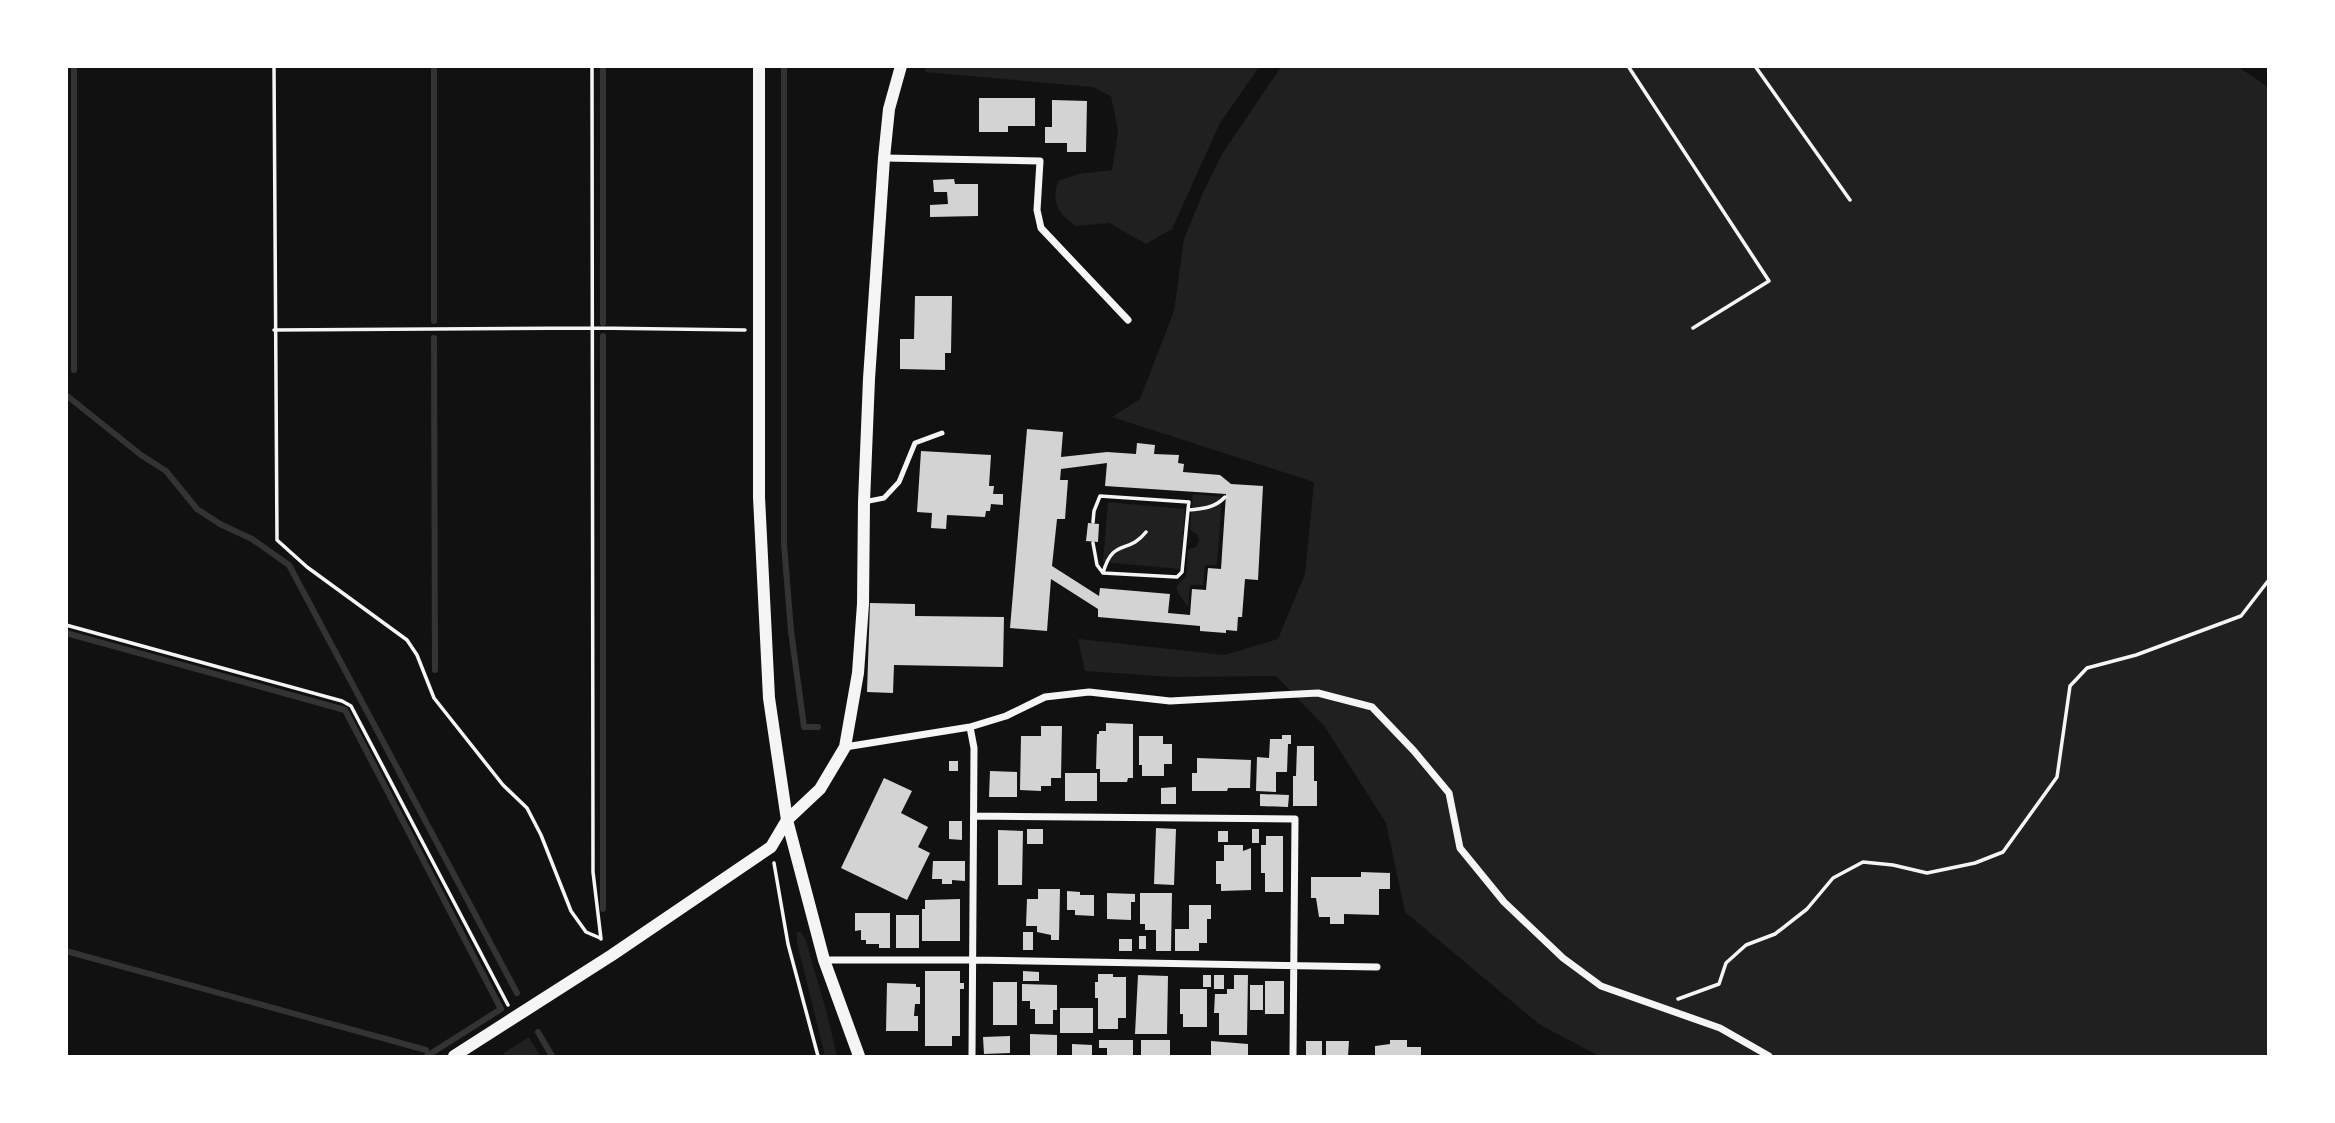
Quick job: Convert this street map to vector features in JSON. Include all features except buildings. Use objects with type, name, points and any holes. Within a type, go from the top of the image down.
[{"type":"street","points":[[759,66],[759,497],[769,698],[787,820],[824,960],[859,1056]]},
{"type":"street","points":[[454,1056],[612,955],[771,847],[787,820],[820,789],[845,747],[858,673],[863,604],[869,365],[884,158],[889,109],[901,66]]},
{"type":"street","points":[[884,158],[1040,161],[1037,210],[1041,228],[1128,320]]},
{"type":"street","points":[[845,747],[970,727],[1006,716],[1045,698],[1089,692],[1170,701],[1318,693],[1372,707],[1449,793],[1460,848],[1504,902],[1563,958],[1601,986],[1720,1028],[1769,1056]]},
{"type":"street","points":[[970,727],[974,748],[972,1056]]},
{"type":"street","points":[[974,816],[1295,819],[1293,1056]]},
{"type":"street","points":[[824,960],[1377,967]]},
{"type":"lane","points":[[864,502],[884,498],[899,482],[915,443],[942,433]]},
{"type":"path","points":[[274,66],[277,540],[307,567],[407,640],[417,655],[435,698],[503,785],[527,808],[541,835],[571,911],[586,932],[600,938]]},
{"type":"path","points":[[593,66],[593,872],[600,938],[612,955]]},
{"type":"path","points":[[1628,66],[1769,281],[1693,328]]},
{"type":"path","points":[[1755,66],[1850,200]]},
{"type":"path","points":[[274,330],[758,329]]},
{"type":"path","points":[[1093,522],[1100,496],[1189,502],[1182,572],[1177,577],[1103,573]]},
{"type":"path","points":[[1188,510],[1219,504],[1225,497]]},
{"type":"path","points":[[1103,573],[1113,551],[1140,541],[1146,532]]},
{"type":"path","points":[[1093,543],[1097,565],[1103,573]]},
{"type":"path","points":[[1661,1006],[1719,984],[1726,963],[1746,945],[1775,934],[1807,909],[1833,878],[1863,862],[1893,865],[1927,873],[1975,863],[2003,852],[2057,777],[2070,687],[2087,667],[2136,655],[2241,616],[2269,581]]},
{"type":"path","points":[[66,625],[342,701],[351,706],[514,1016]]},
{"type":"path","points":[[771,847],[788,944],[818,1056]]},
{"type":"shaded area","points":[[926,66],[1259,67],[1220,123],[1172,229],[1146,244],[1109,223],[1076,226],[1060,212],[1056,202],[1058,181],[1079,174],[1112,170],[1118,131],[1111,96],[1093,87],[925,72]]},
{"type":"shaded area","points":[[2237,66],[2268,87],[2268,1056],[1599,1056],[1539,1024],[1405,912],[1386,823],[1325,727],[1276,676],[1173,677],[1085,671],[1078,639],[1225,655],[1278,639],[1305,574],[1314,482],[1112,417],[1140,399],[1174,311],[1184,239],[1203,193],[1222,154],[1281,67]]},
{"type":"shaded area","points":[[1193,494],[1222,497],[1217,565],[1205,565],[1203,585],[1190,585],[1188,607],[1177,591],[1177,586],[1186,576],[1188,550],[1196,547],[1199,541],[1198,535],[1190,530]]},
{"type":"shaded area","points":[[1108,502],[1185,509],[1180,569],[1103,562]]},
{"type":"shaded area","points":[[797,932],[801,932],[806,941],[837,1056],[825,1056],[797,943]]},
{"type":"shaded area","points":[[529,1037],[540,1056],[505,1056],[503,1053]]},
{"type":"waterway","points":[[74,66],[74,370]]},
{"type":"waterway","points":[[434,66],[434,321]]},
{"type":"waterway","points":[[603,66],[603,323]]},
{"type":"waterway","points":[[784,66],[784,544],[791,631],[804,727],[818,727]]},
{"type":"waterway","points":[[603,336],[603,909]]},
{"type":"waterway","points":[[434,338],[435,670]]},
{"type":"waterway","points":[[66,395],[141,455],[166,471],[197,509],[220,524],[252,539],[289,565],[517,993]]},
{"type":"waterway","points":[[66,633],[345,710],[501,1009],[427,1056]]},
{"type":"waterway","points":[[66,951],[426,1050]]},
{"type":"waterway","points":[[538,1032],[552,1056]]}]
